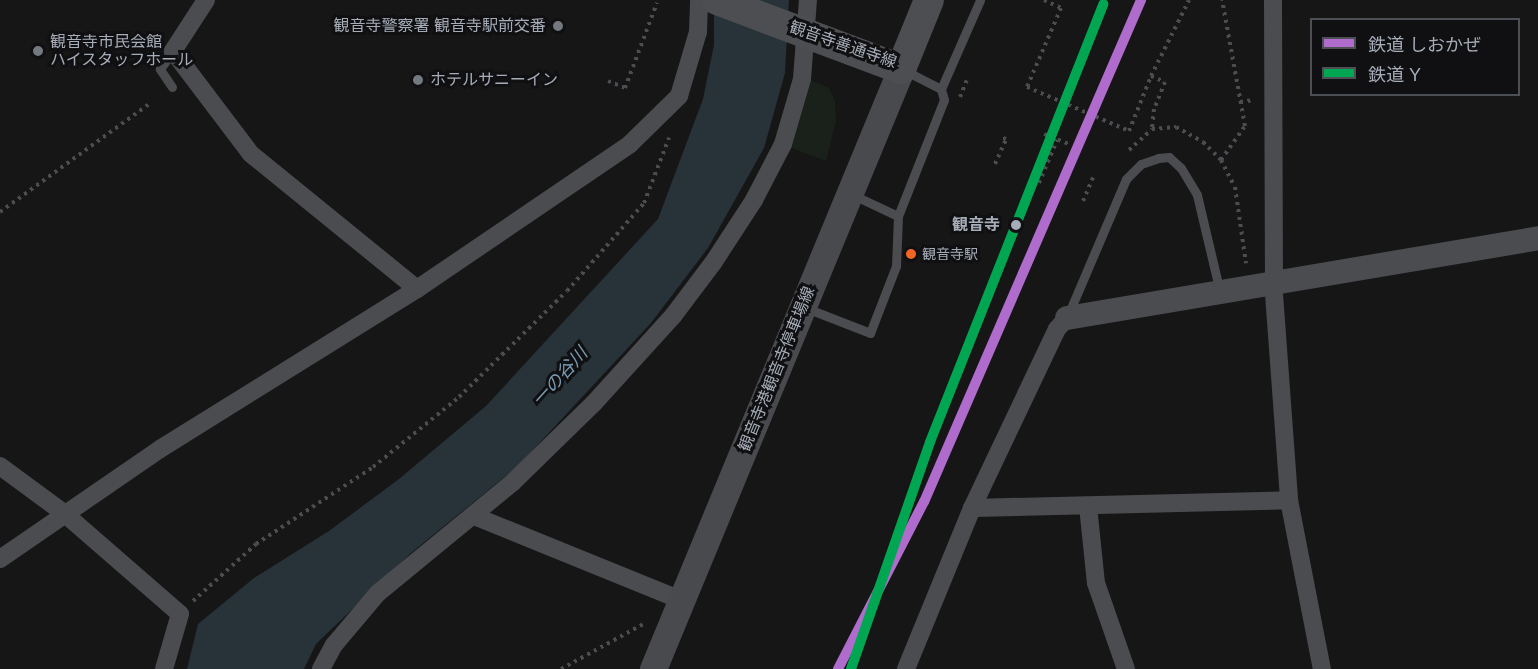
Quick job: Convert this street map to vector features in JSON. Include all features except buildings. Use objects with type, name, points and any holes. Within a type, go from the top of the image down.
[{"type":"main road","name":"観音寺善通寺線","points":[[717,0],[901,69],[929,0]]},
{"type":"main road","name":"観音寺港観音寺停車場線","points":[[653,669],[901,69]]},
{"type":"street","points":[[206,0],[173,51],[251,154],[417,289]]},
{"type":"street","points":[[0,559],[160,449],[417,289],[630,144],[680,96],[698,32],[699,0]]},
{"type":"street","points":[[321,669],[334,645],[378,593],[474,516],[594,403],[673,316],[713,263],[754,200],[783,144],[802,79],[808,0]]},
{"type":"street","points":[[1273,0],[1275,283],[1289,500],[1322,669]]},
{"type":"street","points":[[906,669],[972,508],[1057,329],[1067,318],[1538,238]]},
{"type":"street","points":[[0,466],[65,514],[180,614],[164,669]]},
{"type":"street","points":[[972,508],[1289,500]]},
{"type":"street","points":[[1088,506],[1096,583],[1126,669]]},
{"type":"street","points":[[474,516],[681,600]]},
{"type":"lane","points":[[802,307],[870,333],[896,266],[898,216],[944,100],[941,88],[980,0]]},
{"type":"lane","points":[[172,87],[160,69],[173,51]]},
{"type":"lane","points":[[901,69],[941,88]]},
{"type":"lane","points":[[1067,318],[1126,179],[1141,164],[1158,158],[1169,157],[1181,168],[1197,195],[1220,292]]},
{"type":"lane","points":[[849,193],[898,216]]},
{"type":"path","points":[[1044,0],[1061,8],[1027,87],[1129,131],[1151,75],[1189,0]]},
{"type":"path","points":[[1221,160],[1245,126],[1222,0]]},
{"type":"path","points":[[608,81],[626,88],[657,3]]},
{"type":"path","points":[[1151,75],[1166,82],[1154,109],[1152,129]]},
{"type":"path","points":[[0,212],[148,105]]},
{"type":"path","points":[[1126,153],[1152,129],[1176,127],[1203,142],[1221,160],[1235,187],[1246,263]]},
{"type":"path","points":[[1044,134],[1071,146]]},
{"type":"path","points":[[180,614],[256,544],[372,467],[459,397],[567,291],[644,203],[669,136]]},
{"type":"path","points":[[995,164],[1006,139],[1001,137]]},
{"type":"path","points":[[1039,183],[1057,140]]},
{"type":"path","points":[[1083,201],[1093,177]]},
{"type":"path","points":[[561,669],[647,622]]},
{"type":"shaded area","points":[[810,80],[829,88],[835,101],[836,121],[826,161],[789,147]]},
{"type":"water","name":"一の谷川","points":[[714,0],[789,0],[785,73],[764,148],[708,248],[651,323],[518,466],[411,553],[316,644],[304,669],[187,669],[198,624],[254,578],[329,531],[399,479],[486,406],[658,219],[703,99],[714,45]]},
{"type":"rail line","name":"しおかぜ","points":[[838,669],[924,502],[1141,0]]},
{"type":"rail line","name":"Y","points":[[851,669],[930,442],[1103,4]]},
{"type":"place","name":"観音寺警察署 観音寺駅前交番","points":[[558,26]]},
{"type":"place","name":"観音寺市民会館 ハイスタッフホール","points":[[38,51]]},
{"type":"place","name":"ホテルサニーイン","points":[[418,80]]},
{"type":"place","name":"観音寺","points":[[1016,225]]},
{"type":"place","name":"観音寺駅","points":[[911,254]]}]
